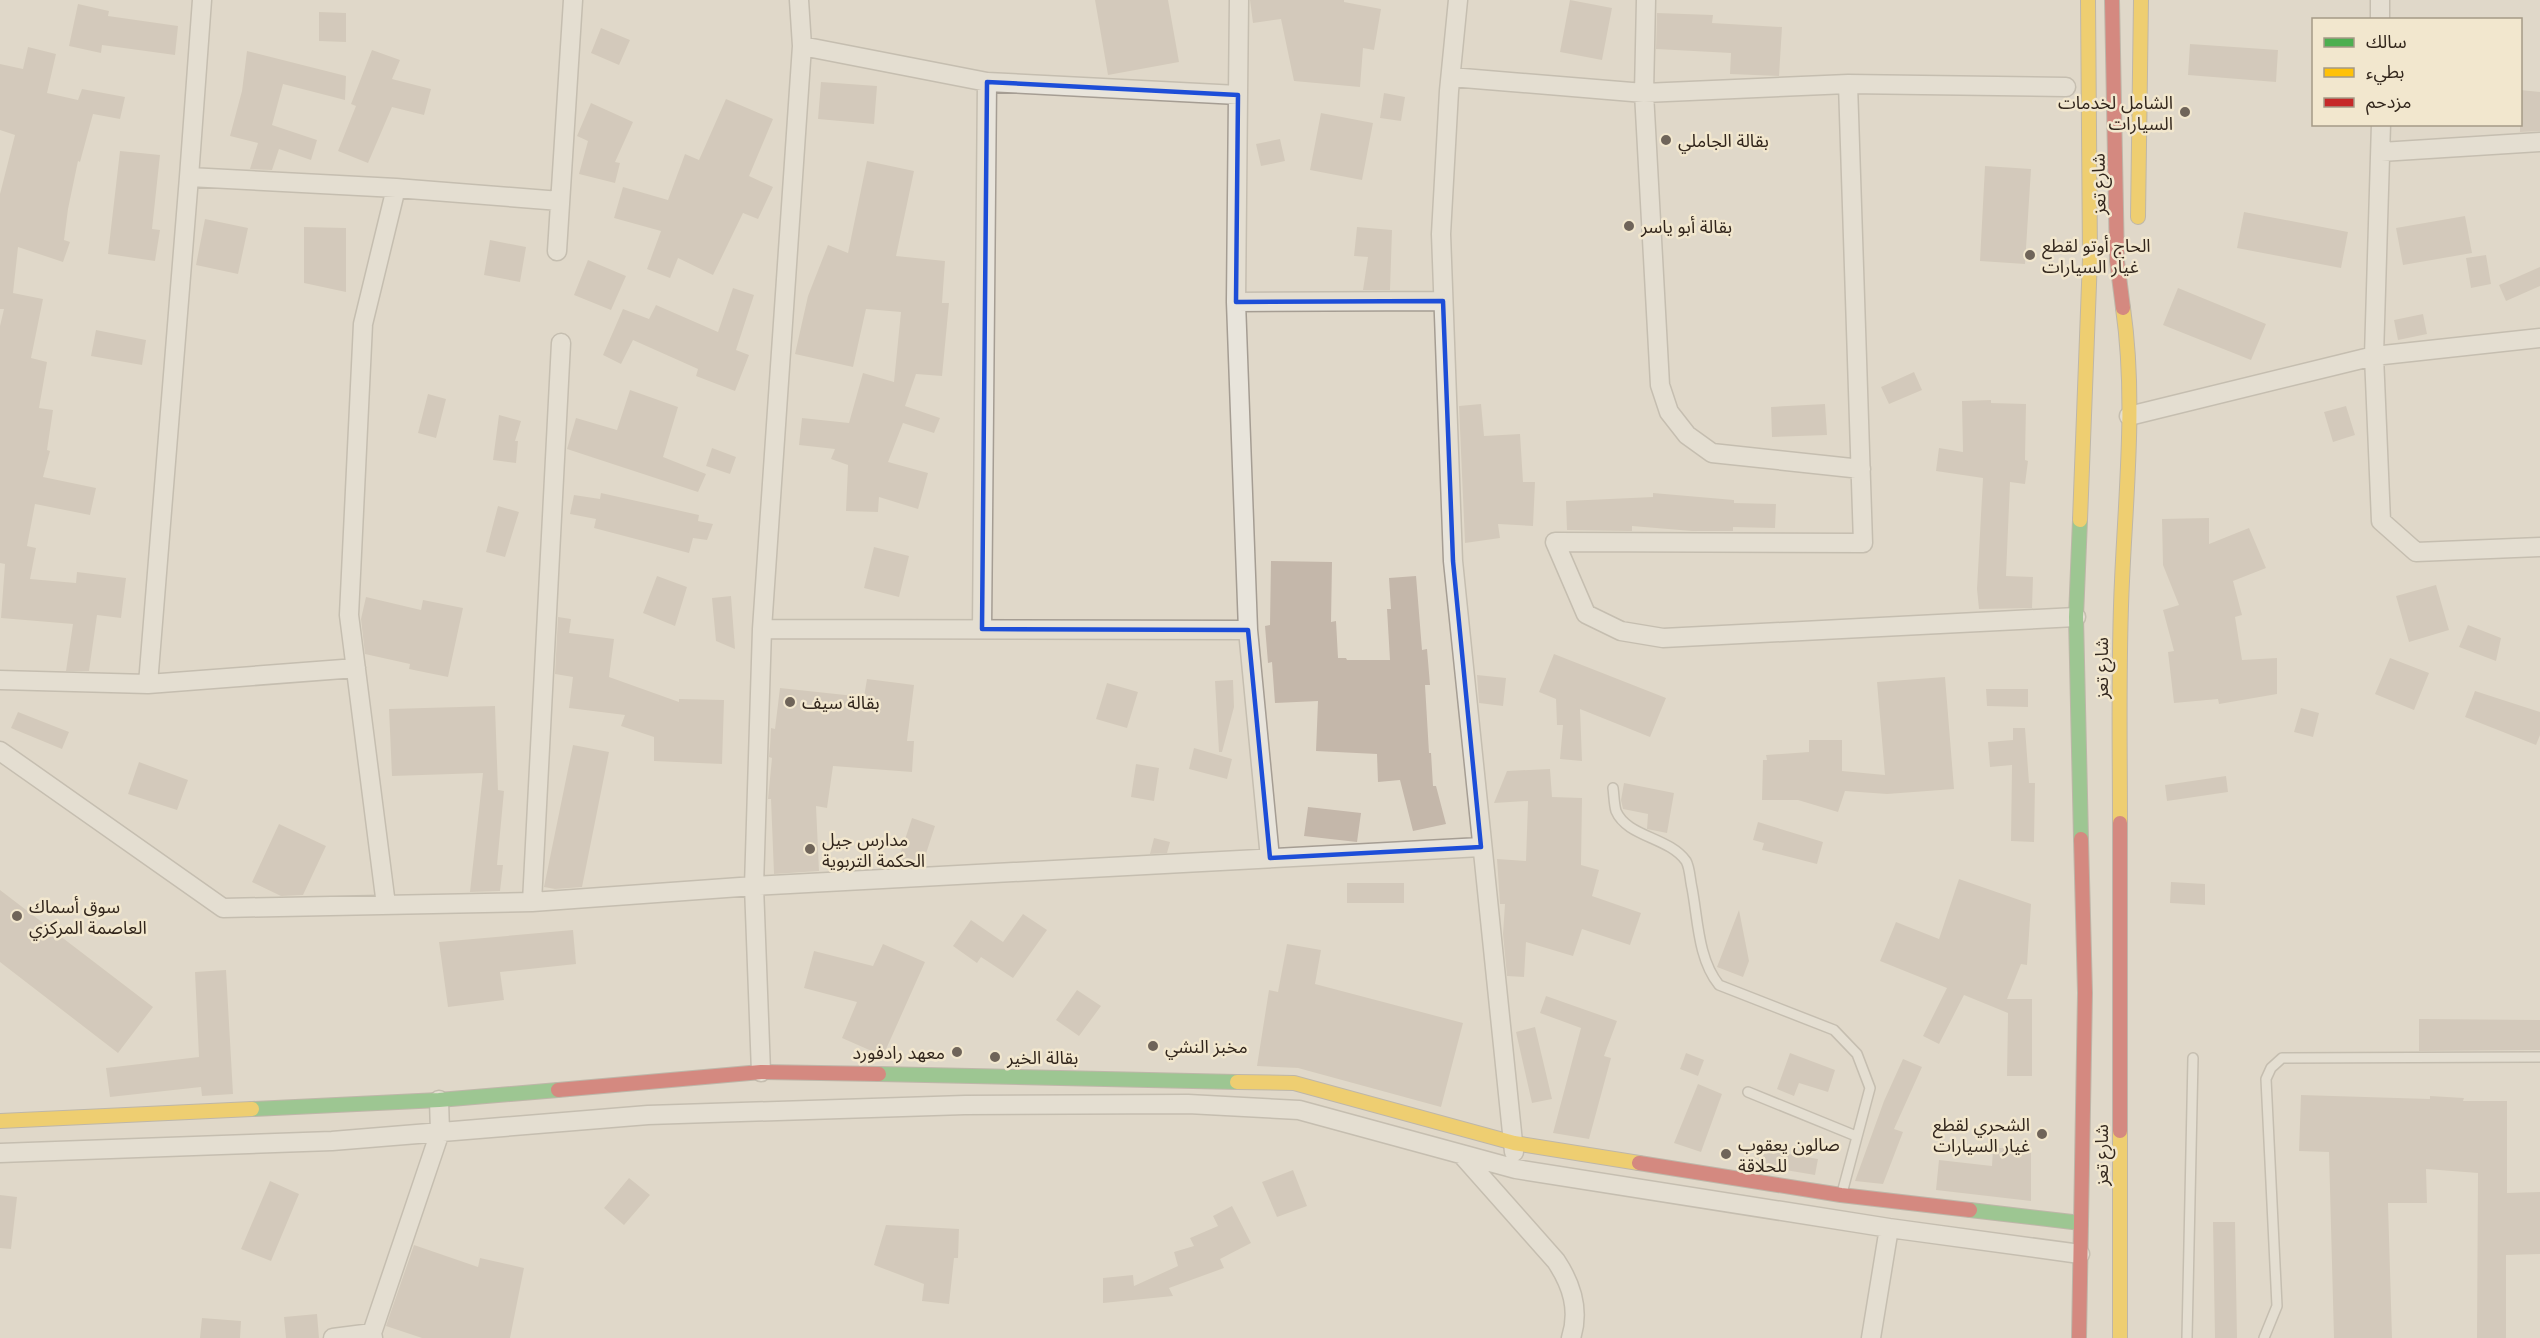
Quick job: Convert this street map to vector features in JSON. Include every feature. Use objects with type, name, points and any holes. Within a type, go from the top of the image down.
[{"type":"main road","name":"شارع تعز","points":[[2088,0],[2090,258],[2076,617],[2102,994],[2120,1338]]},
{"type":"main road","name":"شارع تعز","points":[[2079,1338],[2081,1223],[2102,994],[2129,416],[2128,341],[2117,261],[2112,0]]},
{"type":"main road","points":[[2138,226],[2140,0]]},
{"type":"main road","points":[[2074,281],[2086,336]]},
{"type":"main road","points":[[2128,341],[2135,284]]},
{"type":"main road","points":[[0,1121],[439,1100],[761,1072],[1294,1083],[1514,1143],[1841,1195],[2081,1223]]},
{"type":"street","points":[[148,684],[202,0]]},
{"type":"street","points":[[557,251],[573,0]]},
{"type":"street","points":[[761,1072],[754,886],[762,628],[802,46],[799,0]]},
{"type":"street","points":[[1239,0],[1236,302],[1248,630],[1270,858]]},
{"type":"street","points":[[1458,0],[1441,234],[1453,561],[1516,1169]]},
{"type":"street","points":[[1646,0],[1644,93],[1660,385],[1669,412],[1687,435],[1712,453],[1861,469]]},
{"type":"street","points":[[2380,0],[2380,18]]},
{"type":"street","points":[[802,46],[987,82],[1238,96]]},
{"type":"street","points":[[1451,77],[1644,93],[1848,84],[2066,87]]},
{"type":"street","points":[[982,629],[987,82]]},
{"type":"street","points":[[1848,84],[1863,543],[1555,542],[1586,614],[1621,631],[1663,638],[2076,617]]},
{"type":"street","points":[[2381,126],[2374,356],[2381,521],[2416,552],[2540,547]]},
{"type":"street","points":[[2381,152],[2540,142]]},
{"type":"street","points":[[189,177],[396,188],[560,201]]},
{"type":"street","points":[[386,905],[349,615],[363,324],[396,188]]},
{"type":"street","points":[[1236,302],[1443,301]]},
{"type":"street","points":[[2129,416],[2374,356],[2540,338]]},
{"type":"street","points":[[532,902],[561,344]]},
{"type":"street","points":[[762,628],[1248,630]]},
{"type":"street","points":[[0,680],[148,684],[356,668]]},
{"type":"street","points":[[0,751],[223,908],[532,902],[754,886],[1481,847]]},
{"type":"street","points":[[333,1338],[372,1335],[440,1132],[439,1100]]},
{"type":"street","points":[[0,1153],[332,1141],[659,1115],[965,1105],[1188,1104],[1299,1110],[1516,1169],[1889,1228],[2080,1254]]},
{"type":"street","points":[[1462,1155],[1556,1261],[1569,1279],[1574,1300],[1575,1326],[1571,1338]]},
{"type":"street","points":[[1871,1338],[1889,1228]]},
{"type":"lane","points":[[1612,788],[1616,810],[1621,818],[1631,828],[1675,849],[1688,864],[1703,951],[1709,972],[1719,985],[1834,1030],[1857,1054],[1870,1088],[1841,1195]]},
{"type":"lane","points":[[2264,1338],[2277,1306],[2266,1079],[2271,1068],[2282,1058],[2540,1057]]},
{"type":"lane","points":[[2187,1338],[2193,1058]]},
{"type":"lane","points":[[1748,1092],[1856,1136]]},
{"type":"highlighted area","points":[[987,82],[1238,95],[1236,302],[1443,301],[1453,561],[1481,847],[1270,858],[1248,630],[982,629]]},
{"type":"building","points":[[1095,0],[1168,0],[1179,62],[1108,75]]},
{"type":"building","points":[[1250,0],[1344,0],[1344,2],[1381,9],[1374,50],[1363,48],[1360,87],[1294,81],[1281,19],[1253,23]]},
{"type":"building","points":[[1570,0],[1612,8],[1602,60],[1560,52]]},
{"type":"building","points":[[78,4],[109,11],[108,16],[178,26],[175,55],[102,45],[101,53],[69,46]]},
{"type":"building","points":[[319,12],[346,13],[346,42],[319,41]]},
{"type":"building","points":[[1657,13],[1713,15],[1712,23],[1782,27],[1779,76],[1730,74],[1731,53],[1656,49]]},
{"type":"building","points":[[601,28],[630,40],[619,65],[591,53]]},
{"type":"building","points":[[2190,44],[2278,50],[2276,82],[2188,75]]},
{"type":"building","points":[[28,47],[56,54],[47,93],[78,100],[82,89],[125,97],[120,119],[93,114],[80,162],[78,161],[68,209],[64,240],[70,242],[63,262],[18,247],[13,293],[43,299],[31,358],[47,362],[39,408],[53,410],[47,450],[50,451],[43,477],[96,488],[90,515],[35,504],[27,546],[36,548],[30,579],[76,583],[77,572],[126,578],[121,618],[97,615],[89,671],[66,671],[73,624],[1,618],[5,564],[0,563],[0,326],[4,309],[0,309],[0,194],[15,135],[0,130],[0,64],[23,69]]},
{"type":"building","points":[[372,50],[400,60],[392,79],[431,89],[424,115],[392,107],[368,163],[338,151],[356,106],[351,104]]},
{"type":"building","points":[[247,51],[346,76],[345,100],[283,84],[272,125],[317,140],[311,160],[279,149],[272,170],[250,169],[258,143],[230,136],[242,91]]},
{"type":"building","points":[[821,82],[877,86],[874,124],[818,119]]},
{"type":"building","points":[[2522,90],[2540,92],[2540,131],[2520,132]]},
{"type":"building","points":[[1384,93],[1405,97],[1401,121],[1380,118]]},
{"type":"building","points":[[726,99],[773,119],[749,176],[773,187],[758,219],[743,213],[713,275],[678,258],[670,278],[647,269],[661,231],[614,218],[623,187],[668,200],[685,154],[699,160]]},
{"type":"building","points":[[591,103],[633,122],[615,162],[620,163],[615,183],[579,174],[588,141],[577,136]]},
{"type":"building","points":[[1321,113],[1373,123],[1362,180],[1310,170]]},
{"type":"building","points":[[1280,139],[1285,161],[1261,166],[1256,144]]},
{"type":"building","points":[[120,151],[160,155],[152,229],[160,230],[155,261],[108,254]]},
{"type":"building","points":[[867,161],[914,171],[896,256],[945,261],[942,303],[949,303],[942,376],[916,374],[905,406],[940,418],[934,433],[903,423],[888,462],[928,473],[918,509],[879,497],[878,512],[846,511],[848,465],[831,459],[835,449],[799,445],[802,418],[849,423],[863,373],[894,382],[901,312],[866,309],[853,367],[795,354],[808,296],[828,245],[848,253]]},
{"type":"building","points":[[1985,166],[2031,169],[2025,264],[1980,261]]},
{"type":"building","points":[[2244,212],[2348,232],[2341,268],[2237,248]]},
{"type":"building","points":[[2465,216],[2472,253],[2403,265],[2396,228]]},
{"type":"building","points":[[205,219],[248,228],[238,274],[196,265]]},
{"type":"building","points":[[304,227],[346,228],[346,292],[304,283]]},
{"type":"building","points":[[1357,227],[1392,230],[1390,290],[1363,290],[1368,257],[1354,256]]},
{"type":"building","points":[[490,240],[526,247],[520,282],[484,275]]},
{"type":"building","points":[[2486,255],[2491,284],[2471,288],[2466,258]]},
{"type":"building","points":[[588,260],[626,276],[611,310],[574,295]]},
{"type":"building","points":[[2540,267],[2540,286],[2506,301],[2499,285]]},
{"type":"building","points":[[733,288],[754,295],[736,350],[749,355],[735,391],[696,376],[698,369],[633,340],[621,364],[603,355],[623,309],[649,319],[656,305],[718,332]]},
{"type":"building","points":[[2178,288],[2266,324],[2251,360],[2163,325]]},
{"type":"building","points":[[2423,314],[2427,334],[2398,340],[2394,320]]},
{"type":"building","points":[[96,330],[146,340],[142,365],[91,356]]},
{"type":"building","points":[[1914,372],[1922,390],[1889,404],[1881,387]]},
{"type":"building","points":[[630,390],[678,407],[663,457],[706,474],[698,492],[567,449],[576,418],[617,430]]},
{"type":"building","points":[[428,394],[446,399],[436,438],[418,433]]},
{"type":"building","points":[[1991,400],[1991,403],[2026,404],[2025,460],[2028,461],[2025,484],[2010,482],[2006,576],[2033,577],[2032,608],[1979,609],[1977,589],[1983,478],[1936,471],[1939,448],[1963,452],[1962,401]]},
{"type":"building","points":[[1481,404],[1484,436],[1520,434],[1523,482],[1535,482],[1533,526],[1498,524],[1500,538],[1465,543],[1459,406]]},
{"type":"building","points":[[1825,404],[1827,435],[1772,437],[1771,407]]},
{"type":"building","points":[[2346,406],[2355,435],[2333,442],[2324,412]]},
{"type":"building","points":[[499,415],[521,421],[515,441],[518,441],[516,463],[493,460]]},
{"type":"building","points":[[712,448],[736,457],[730,474],[706,466]]},
{"type":"building","points":[[601,493],[699,515],[698,521],[713,524],[707,540],[693,538],[689,553],[594,528],[596,519],[570,514],[574,495],[600,499]]},
{"type":"building","points":[[1653,493],[1734,500],[1734,503],[1776,504],[1775,528],[1733,527],[1733,531],[1692,531],[1632,526],[1632,531],[1567,530],[1566,501],[1653,497]]},
{"type":"building","points":[[498,506],[519,512],[505,557],[486,552]]},
{"type":"building","points":[[2209,518],[2209,544],[2249,528],[2266,568],[2233,581],[2242,615],[2235,617],[2242,660],[2277,658],[2277,694],[2219,704],[2218,699],[2174,703],[2168,652],[2174,651],[2163,610],[2179,605],[2163,565],[2162,519]]},
{"type":"building","points":[[874,547],[909,556],[899,597],[864,588]]},
{"type":"building","points":[[1271,561],[1332,562],[1331,622],[1336,621],[1338,658],[1347,660],[1390,660],[1387,609],[1391,609],[1389,578],[1416,576],[1422,650],[1427,649],[1430,685],[1425,685],[1429,753],[1431,753],[1433,786],[1436,786],[1446,824],[1413,831],[1400,780],[1378,782],[1377,754],[1316,751],[1318,701],[1275,703],[1272,662],[1268,663],[1265,626],[1270,625]]},
{"type":"building","points":[[657,576],[687,587],[675,626],[643,613]]},
{"type":"building","points":[[2436,585],[2449,630],[2409,642],[2396,596]]},
{"type":"building","points":[[731,596],[735,649],[716,641],[712,598]]},
{"type":"building","points":[[366,597],[421,610],[423,600],[463,608],[448,677],[409,669],[410,664],[365,654],[361,619]]},
{"type":"building","points":[[558,617],[571,619],[569,633],[614,639],[609,677],[679,702],[679,699],[724,700],[722,764],[654,761],[654,737],[621,726],[625,715],[569,708],[573,677],[555,674]]},
{"type":"building","points":[[2468,625],[2501,638],[2496,661],[2459,647]]},
{"type":"building","points":[[1554,654],[1666,698],[1650,737],[1580,709],[1582,761],[1560,759],[1563,725],[1557,725],[1556,699],[1539,692]]},
{"type":"building","points":[[2390,658],[2429,673],[2414,710],[2375,694]]},
{"type":"building","points":[[1477,675],[1506,678],[1503,706],[1479,703]]},
{"type":"building","points":[[1945,677],[1954,789],[1887,794],[1845,791],[1838,812],[1798,800],[1762,800],[1763,760],[1767,760],[1766,755],[1809,752],[1809,740],[1842,740],[1842,771],[1885,775],[1877,682]]},
{"type":"building","points":[[867,679],[914,685],[907,741],[914,741],[912,772],[833,766],[827,808],[816,806],[819,871],[774,874],[771,799],[768,799],[772,758],[769,757],[771,728],[775,729],[780,688],[864,697]]},
{"type":"building","points":[[1233,680],[1234,707],[1222,752],[1219,752],[1215,681]]},
{"type":"building","points":[[1107,683],[1138,692],[1127,728],[1096,719]]},
{"type":"building","points":[[1986,689],[2028,689],[2028,707],[1987,706]]},
{"type":"building","points":[[2475,691],[2540,712],[2540,735],[2536,745],[2465,717]]},
{"type":"building","points":[[495,706],[498,790],[504,791],[497,865],[503,865],[500,891],[470,892],[483,773],[392,776],[389,709]]},
{"type":"building","points":[[2301,708],[2319,713],[2313,737],[2294,732]]},
{"type":"building","points":[[18,712],[69,732],[62,749],[11,728]]},
{"type":"building","points":[[2013,728],[2025,728],[2029,783],[2035,783],[2034,842],[2011,841],[2012,765],[1990,767],[1988,742],[2013,740]]},
{"type":"building","points":[[573,745],[609,752],[582,887],[555,889],[544,887]]},
{"type":"building","points":[[1194,748],[1232,759],[1227,779],[1189,769]]},
{"type":"building","points":[[139,762],[188,780],[177,810],[128,794]]},
{"type":"building","points":[[1136,764],[1159,768],[1154,801],[1131,797]]},
{"type":"building","points":[[1550,769],[1552,797],[1582,798],[1581,865],[1599,870],[1592,896],[1641,913],[1630,945],[1582,929],[1573,956],[1526,942],[1524,977],[1507,976],[1503,934],[1505,904],[1500,904],[1497,859],[1526,861],[1528,801],[1494,803],[1507,771]]},
{"type":"building","points":[[2226,776],[2228,792],[2167,801],[2165,785]]},
{"type":"building","points":[[1624,783],[1674,793],[1667,833],[1647,829],[1648,814],[1623,809],[1621,800]]},
{"type":"building","points":[[1308,807],[1361,813],[1357,842],[1304,836]]},
{"type":"building","points":[[912,818],[935,826],[922,866],[896,867]]},
{"type":"building","points":[[1758,822],[1823,842],[1817,864],[1762,850],[1764,843],[1753,840]]},
{"type":"building","points":[[279,824],[326,846],[303,895],[281,896],[252,882]]},
{"type":"building","points":[[1154,838],[1170,842],[1167,853],[1150,854]]},
{"type":"building","points":[[1959,879],[2031,904],[2027,965],[2021,964],[2007,999],[2032,999],[2032,1076],[2007,1076],[2008,1013],[1964,995],[1939,1044],[1923,1036],[1947,988],[1880,961],[1896,922],[1939,939]]},
{"type":"building","points":[[2171,882],[2205,884],[2205,905],[2170,903]]},
{"type":"building","points":[[1347,883],[1404,883],[1404,903],[1347,903]]},
{"type":"building","points":[[0,890],[153,1007],[118,1053],[0,962]]},
{"type":"building","points":[[1739,910],[1749,961],[1743,977],[1717,967]]},
{"type":"building","points":[[1023,914],[1047,930],[1013,978],[981,957],[977,963],[953,946],[971,920],[1003,942]]},
{"type":"building","points":[[573,930],[576,964],[500,972],[504,1000],[448,1007],[439,942]]},
{"type":"building","points":[[883,944],[925,962],[883,1056],[842,1038],[857,1002],[804,988],[814,951],[873,966]]},
{"type":"building","points":[[1287,944],[1321,950],[1315,984],[1463,1023],[1441,1107],[1298,1068],[1257,1066],[1269,990],[1278,992]]},
{"type":"building","points":[[226,970],[233,1094],[202,1096],[201,1087],[110,1097],[106,1068],[199,1057],[195,972]]},
{"type":"building","points":[[1077,990],[1101,1006],[1079,1036],[1056,1020]]},
{"type":"building","points":[[1546,996],[1617,1021],[1604,1056],[1611,1058],[1589,1139],[1553,1133],[1581,1028],[1540,1013]]},
{"type":"building","points":[[2419,1019],[2540,1020],[2540,1050],[2419,1051]]},
{"type":"building","points":[[1535,1027],[1552,1099],[1532,1103],[1516,1032]]},
{"type":"building","points":[[1686,1053],[1704,1060],[1698,1076],[1680,1069]]},
{"type":"building","points":[[1790,1053],[1835,1070],[1828,1092],[1799,1083],[1794,1096],[1777,1089]]},
{"type":"building","points":[[1903,1059],[1922,1067],[1894,1129],[1903,1132],[1883,1184],[1855,1181],[1884,1101]]},
{"type":"building","points":[[1698,1084],[1722,1094],[1701,1152],[1674,1143]]},
{"type":"building","points":[[2301,1095],[2430,1099],[2430,1096],[2464,1098],[2463,1101],[2507,1101],[2507,1193],[2540,1192],[2540,1254],[2506,1255],[2506,1338],[2477,1338],[2478,1173],[2426,1169],[2427,1203],[2388,1203],[2392,1338],[2334,1338],[2329,1152],[2299,1151]]},
{"type":"building","points":[[1993,1148],[2031,1148],[2031,1201],[1936,1190],[1939,1160],[1992,1166]]},
{"type":"building","points":[[1764,1150],[1818,1159],[1815,1175],[1762,1166]]},
{"type":"building","points":[[1293,1170],[1307,1206],[1277,1217],[1262,1182]]},
{"type":"building","points":[[629,1178],[650,1195],[624,1225],[604,1208]]},
{"type":"building","points":[[270,1181],[299,1194],[271,1261],[241,1249]]},
{"type":"building","points":[[0,1195],[17,1197],[11,1249],[0,1248]]},
{"type":"building","points":[[1232,1206],[1251,1243],[1220,1259],[1224,1268],[1169,1288],[1173,1296],[1103,1303],[1103,1278],[1133,1275],[1134,1286],[1178,1266],[1174,1252],[1194,1246],[1190,1238],[1218,1226],[1213,1216]]},
{"type":"building","points":[[2213,1222],[2235,1222],[2237,1338],[2215,1338]]},
{"type":"building","points":[[886,1225],[959,1229],[958,1258],[954,1258],[949,1304],[922,1301],[924,1284],[874,1265]]},
{"type":"building","points":[[414,1245],[478,1267],[480,1258],[524,1268],[510,1338],[422,1338],[386,1326]]},
{"type":"building","points":[[317,1314],[319,1338],[286,1338],[284,1317]]},
{"type":"building","points":[[202,1318],[241,1321],[240,1338],[200,1338]]},
{"type":"traffic: fast","points":[[2080,520],[2076,617],[2081,839]]},
{"type":"traffic: fast","points":[[879,1074],[1237,1082]]},
{"type":"traffic: fast","points":[[252,1109],[439,1100],[558,1090]]},
{"type":"traffic: fast","points":[[1970,1210],[2081,1223]]},
{"type":"traffic: slow","points":[[2080,520],[2090,258],[2088,0]]},
{"type":"traffic: slow","points":[[2138,217],[2141,0]]},
{"type":"traffic: slow","points":[[2120,823],[2120,642],[2129,410],[2129,376],[2123,308]]},
{"type":"traffic: slow","points":[[1237,1082],[1294,1083],[1514,1143],[1639,1163]]},
{"type":"traffic: slow","points":[[0,1121],[252,1109]]},
{"type":"traffic: slow","points":[[2120,1131],[2120,1338]]},
{"type":"traffic: jam","points":[[2112,0],[2117,261],[2123,308]]},
{"type":"traffic: jam","points":[[2120,823],[2120,1131]]},
{"type":"traffic: jam","points":[[2079,1338],[2085,993],[2081,839]]},
{"type":"traffic: jam","points":[[558,1090],[761,1072],[879,1074]]},
{"type":"traffic: jam","points":[[1639,1163],[1841,1195],[1970,1210]]},
{"type":"place","name":"الشامل لخدمات السيارات","points":[[2185,112]]},
{"type":"place","name":"بقالة الجاملي","points":[[1666,140]]},
{"type":"place","name":"بقالة أبو ياسر","points":[[1629,226]]},
{"type":"place","name":"الحاج أوتو لقطع غيار السيارات","points":[[2030,255]]},
{"type":"place","name":"بقالة سيف","points":[[790,702]]},
{"type":"place","name":"مدارس جيل الحكمة التربوية","points":[[810,849]]},
{"type":"place","name":"سوق أسماك العاصمة المركزي","points":[[17,916]]},
{"type":"place","name":"مخبز النشي","points":[[1153,1046]]},
{"type":"place","name":"معهد رادفورد","points":[[957,1052]]},
{"type":"place","name":"بقالة الخير","points":[[995,1057]]},
{"type":"place","name":"الشحري لقطع غيار السيارات","points":[[2042,1134]]},
{"type":"place","name":"صالون يعقوب للحلاقة","points":[[1726,1154]]}]
